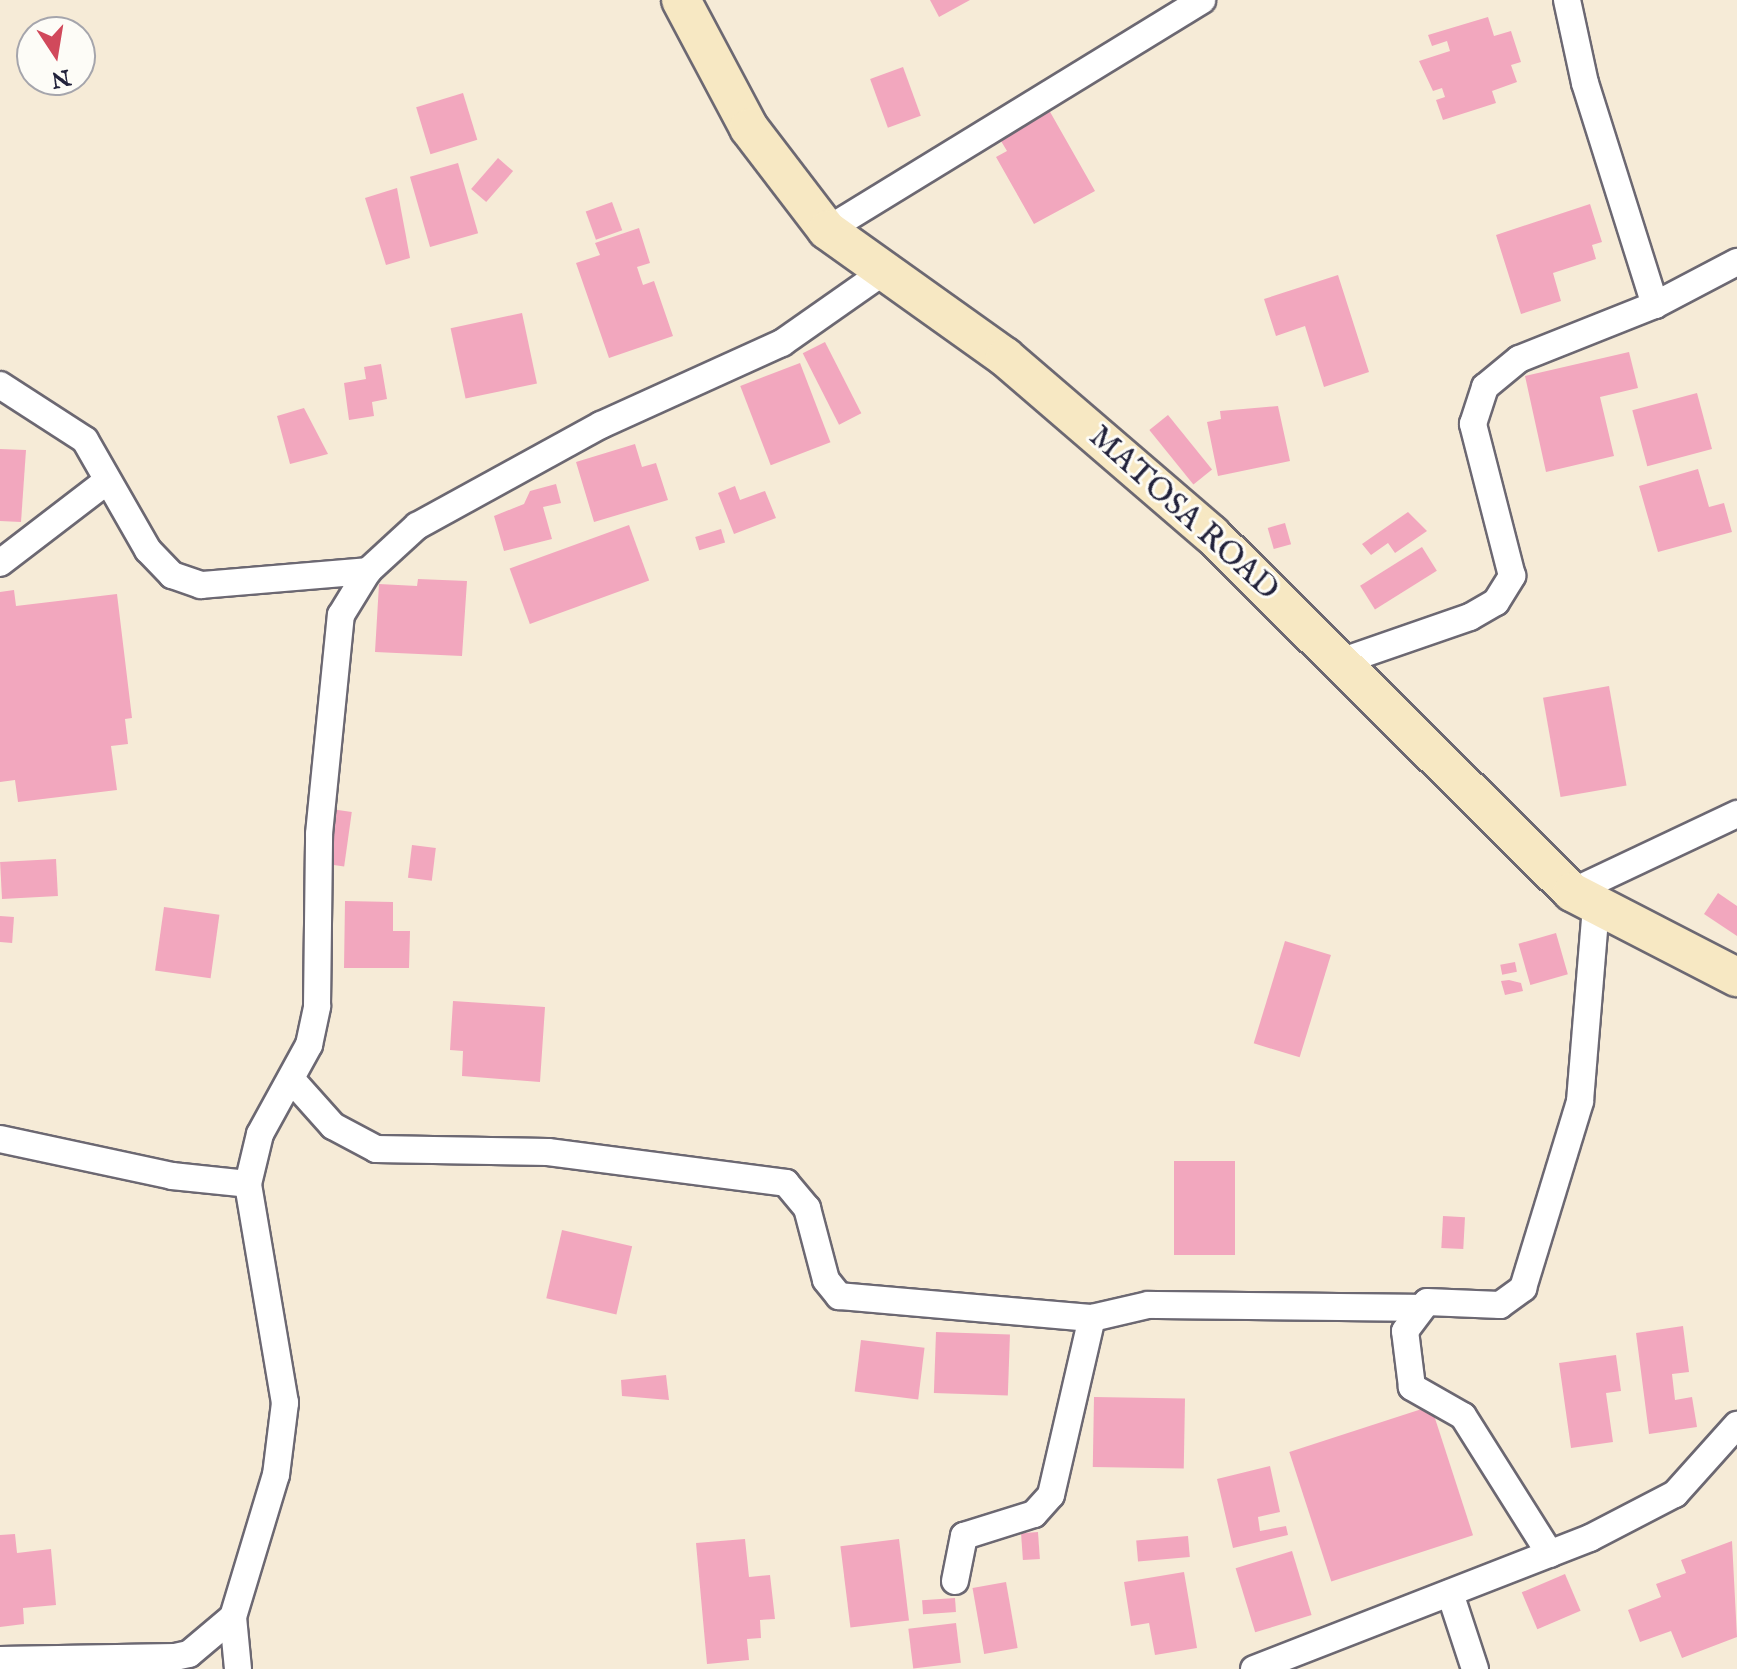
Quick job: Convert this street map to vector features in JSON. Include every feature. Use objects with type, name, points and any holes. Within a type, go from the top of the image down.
[{"type":"street","name":"MATOSA ROAD","points":[[681,0],[749,128],[827,230],[1005,357],[1199,523],[1337,663],[1584,900],[1737,977]]},
{"type":"street","points":[[827,230],[1202,0]]},
{"type":"street","points":[[1567,0],[1585,83],[1655,305]]},
{"type":"street","points":[[1337,663],[1496,602],[1512,576],[1473,424],[1485,387],[1519,359],[1655,305],[1737,262]]},
{"type":"street","points":[[233,1666],[233,1617],[276,1475],[285,1403],[248,1184],[260,1134],[291,1079],[317,1006],[330,670],[341,615],[368,571],[417,526],[601,425],[782,343],[883,272]]},
{"type":"street","points":[[0,385],[85,440],[148,550],[172,575],[201,585],[368,571]]},
{"type":"street","points":[[0,563],[107,481]]},
{"type":"street","points":[[291,1079],[333,1126],[376,1149],[548,1152],[786,1183],[807,1208],[826,1280],[839,1296],[1092,1318],[1148,1305],[1417,1308],[1500,1305],[1523,1288],[1580,1101],[1584,900],[1737,814]]},
{"type":"street","points":[[0,1139],[248,1184]]},
{"type":"street","points":[[1417,1308],[1405,1331],[1412,1387],[1463,1416],[1550,1554]]},
{"type":"street","points":[[955,1581],[964,1536],[1034,1514],[1051,1495],[1092,1318]]},
{"type":"street","points":[[1269,1666],[1550,1554],[1675,1494],[1737,1425]]},
{"type":"street","points":[[1450,1593],[1475,1669]]},
{"type":"street","points":[[0,1660],[175,1657],[189,1654],[233,1617]]},
{"type":"building","points":[[930,0],[970,0],[939,17]]},
{"type":"building","points":[[1488,17],[1494,36],[1511,31],[1521,62],[1511,65],[1517,82],[1492,91],[1496,103],[1443,120],[1436,100],[1445,97],[1442,88],[1433,91],[1419,61],[1450,51],[1447,41],[1432,46],[1428,35]]},
{"type":"building","points":[[903,67],[921,116],[888,128],[870,79]]},
{"type":"building","points":[[463,93],[477,140],[430,154],[416,107]]},
{"type":"building","points":[[1045,103],[1095,191],[1034,224],[996,157],[1007,151],[995,131]]},
{"type":"building","points":[[498,158],[513,171],[486,202],[471,189]]},
{"type":"building","points":[[458,163],[478,233],[430,247],[410,177]]},
{"type":"building","points":[[397,188],[410,258],[386,265],[365,198]]},
{"type":"building","points":[[612,202],[622,230],[596,240],[586,212]]},
{"type":"building","points":[[1590,204],[1602,242],[1592,245],[1596,259],[1553,273],[1561,301],[1521,314],[1496,235]]},
{"type":"building","points":[[639,228],[650,263],[637,267],[643,285],[654,281],[673,336],[609,358],[576,263],[600,255],[595,243]]},
{"type":"building","points":[[1338,275],[1369,372],[1324,387],[1305,326],[1276,336],[1264,299]]},
{"type":"building","points":[[522,313],[537,383],[466,399],[451,328]]},
{"type":"building","points":[[825,342],[861,413],[839,425],[803,353]]},
{"type":"building","points":[[1629,352],[1638,388],[1600,397],[1614,456],[1546,472],[1525,376]]},
{"type":"building","points":[[800,363],[830,442],[771,465],[740,386]]},
{"type":"building","points":[[381,364],[387,399],[372,402],[374,416],[349,420],[344,383],[366,379],[364,367]]},
{"type":"building","points":[[1697,393],[1712,449],[1647,466],[1632,410]]},
{"type":"building","points":[[1278,406],[1290,461],[1218,476],[1207,422],[1221,419],[1220,411]]},
{"type":"building","points":[[304,408],[328,454],[290,464],[277,416]]},
{"type":"building","points":[[1168,415],[1212,469],[1193,485],[1149,430]]},
{"type":"building","points":[[635,444],[642,467],[656,463],[668,500],[594,522],[576,462]]},
{"type":"building","points":[[0,449],[26,450],[21,522],[0,521]]},
{"type":"building","points":[[1698,469],[1709,507],[1724,503],[1732,532],[1658,552],[1639,486]]},
{"type":"building","points":[[556,484],[561,503],[543,507],[552,539],[504,551],[494,516],[524,504],[530,491]]},
{"type":"building","points":[[735,486],[740,500],[765,491],[776,518],[734,534],[718,493]]},
{"type":"building","points":[[1408,512],[1427,531],[1395,553],[1388,543],[1371,555],[1362,544]]},
{"type":"building","points":[[1285,523],[1291,544],[1274,549],[1268,528]]},
{"type":"building","points":[[629,525],[649,580],[530,624],[510,568]]},
{"type":"building","points":[[721,529],[725,542],[699,550],[695,537]]},
{"type":"building","points":[[1422,547],[1437,571],[1375,609],[1360,586]]},
{"type":"building","points":[[418,579],[467,581],[462,656],[375,652],[379,584],[417,586]]},
{"type":"building","points":[[14,590],[16,606],[117,594],[132,718],[125,719],[128,744],[111,746],[117,790],[18,802],[15,780],[0,782],[0,592]]},
{"type":"building","points":[[1609,686],[1627,785],[1561,797],[1543,698]]},
{"type":"building","points":[[331,809],[352,812],[344,866],[323,863]]},
{"type":"building","points":[[412,845],[436,848],[432,881],[408,878]]},
{"type":"building","points":[[56,859],[58,896],[2,899],[0,862]]},
{"type":"building","points":[[1718,893],[1737,906],[1737,936],[1704,914]]},
{"type":"building","points":[[345,901],[393,902],[393,931],[410,931],[409,968],[344,968]]},
{"type":"building","points":[[164,907],[219,915],[211,978],[155,970]]},
{"type":"building","points":[[0,916],[14,917],[12,943],[0,942]]},
{"type":"building","points":[[1556,933],[1568,974],[1530,985],[1519,944]]},
{"type":"building","points":[[1285,941],[1331,955],[1300,1057],[1254,1043]]},
{"type":"building","points":[[1515,962],[1517,972],[1502,975],[1500,965]]},
{"type":"building","points":[[1501,981],[1521,983],[1523,991],[1505,995]]},
{"type":"building","points":[[453,1001],[545,1007],[540,1082],[462,1076],[463,1051],[450,1050]]},
{"type":"building","points":[[1174,1161],[1235,1161],[1235,1255],[1174,1255]]},
{"type":"building","points":[[1443,1216],[1465,1217],[1463,1249],[1441,1248]]},
{"type":"building","points":[[562,1230],[632,1246],[616,1314],[546,1298]]},
{"type":"building","points":[[1683,1326],[1689,1372],[1672,1374],[1675,1400],[1692,1397],[1697,1427],[1649,1434],[1636,1333]]},
{"type":"building","points":[[936,1332],[1010,1335],[1008,1396],[934,1393]]},
{"type":"building","points":[[861,1340],[925,1348],[918,1399],[855,1392]]},
{"type":"building","points":[[1616,1355],[1621,1391],[1606,1393],[1613,1442],[1571,1448],[1559,1363]]},
{"type":"building","points":[[666,1375],[669,1400],[622,1396],[621,1380]]},
{"type":"building","points":[[1094,1397],[1185,1399],[1184,1469],[1093,1467]]},
{"type":"building","points":[[1431,1406],[1473,1535],[1331,1581],[1289,1452]]},
{"type":"building","points":[[1270,1466],[1280,1512],[1258,1517],[1260,1531],[1286,1526],[1288,1535],[1233,1548],[1217,1479]]},
{"type":"building","points":[[1038,1532],[1040,1559],[1023,1560],[1021,1533]]},
{"type":"building","points":[[15,1534],[17,1553],[51,1549],[56,1605],[23,1608],[24,1624],[0,1627],[0,1535]]},
{"type":"building","points":[[1188,1536],[1190,1557],[1138,1561],[1136,1541]]},
{"type":"building","points":[[745,1539],[749,1577],[770,1575],[775,1619],[760,1620],[761,1638],[747,1639],[749,1660],[707,1664],[696,1543]]},
{"type":"building","points":[[899,1539],[909,1620],[850,1628],[840,1546]]},
{"type":"building","points":[[1732,1541],[1737,1637],[1682,1658],[1671,1631],[1640,1642],[1628,1610],[1661,1597],[1656,1584],[1686,1573],[1681,1560]]},
{"type":"building","points":[[1292,1551],[1312,1615],[1255,1632],[1236,1568]]},
{"type":"building","points":[[1184,1572],[1197,1648],[1155,1655],[1149,1623],[1131,1626],[1124,1582]]},
{"type":"building","points":[[1565,1574],[1581,1611],[1537,1629],[1522,1592]]},
{"type":"building","points":[[1006,1582],[1018,1648],[984,1654],[973,1588]]},
{"type":"building","points":[[955,1598],[956,1612],[923,1614],[922,1600]]},
{"type":"building","points":[[956,1623],[961,1663],[913,1669],[908,1629]]}]
